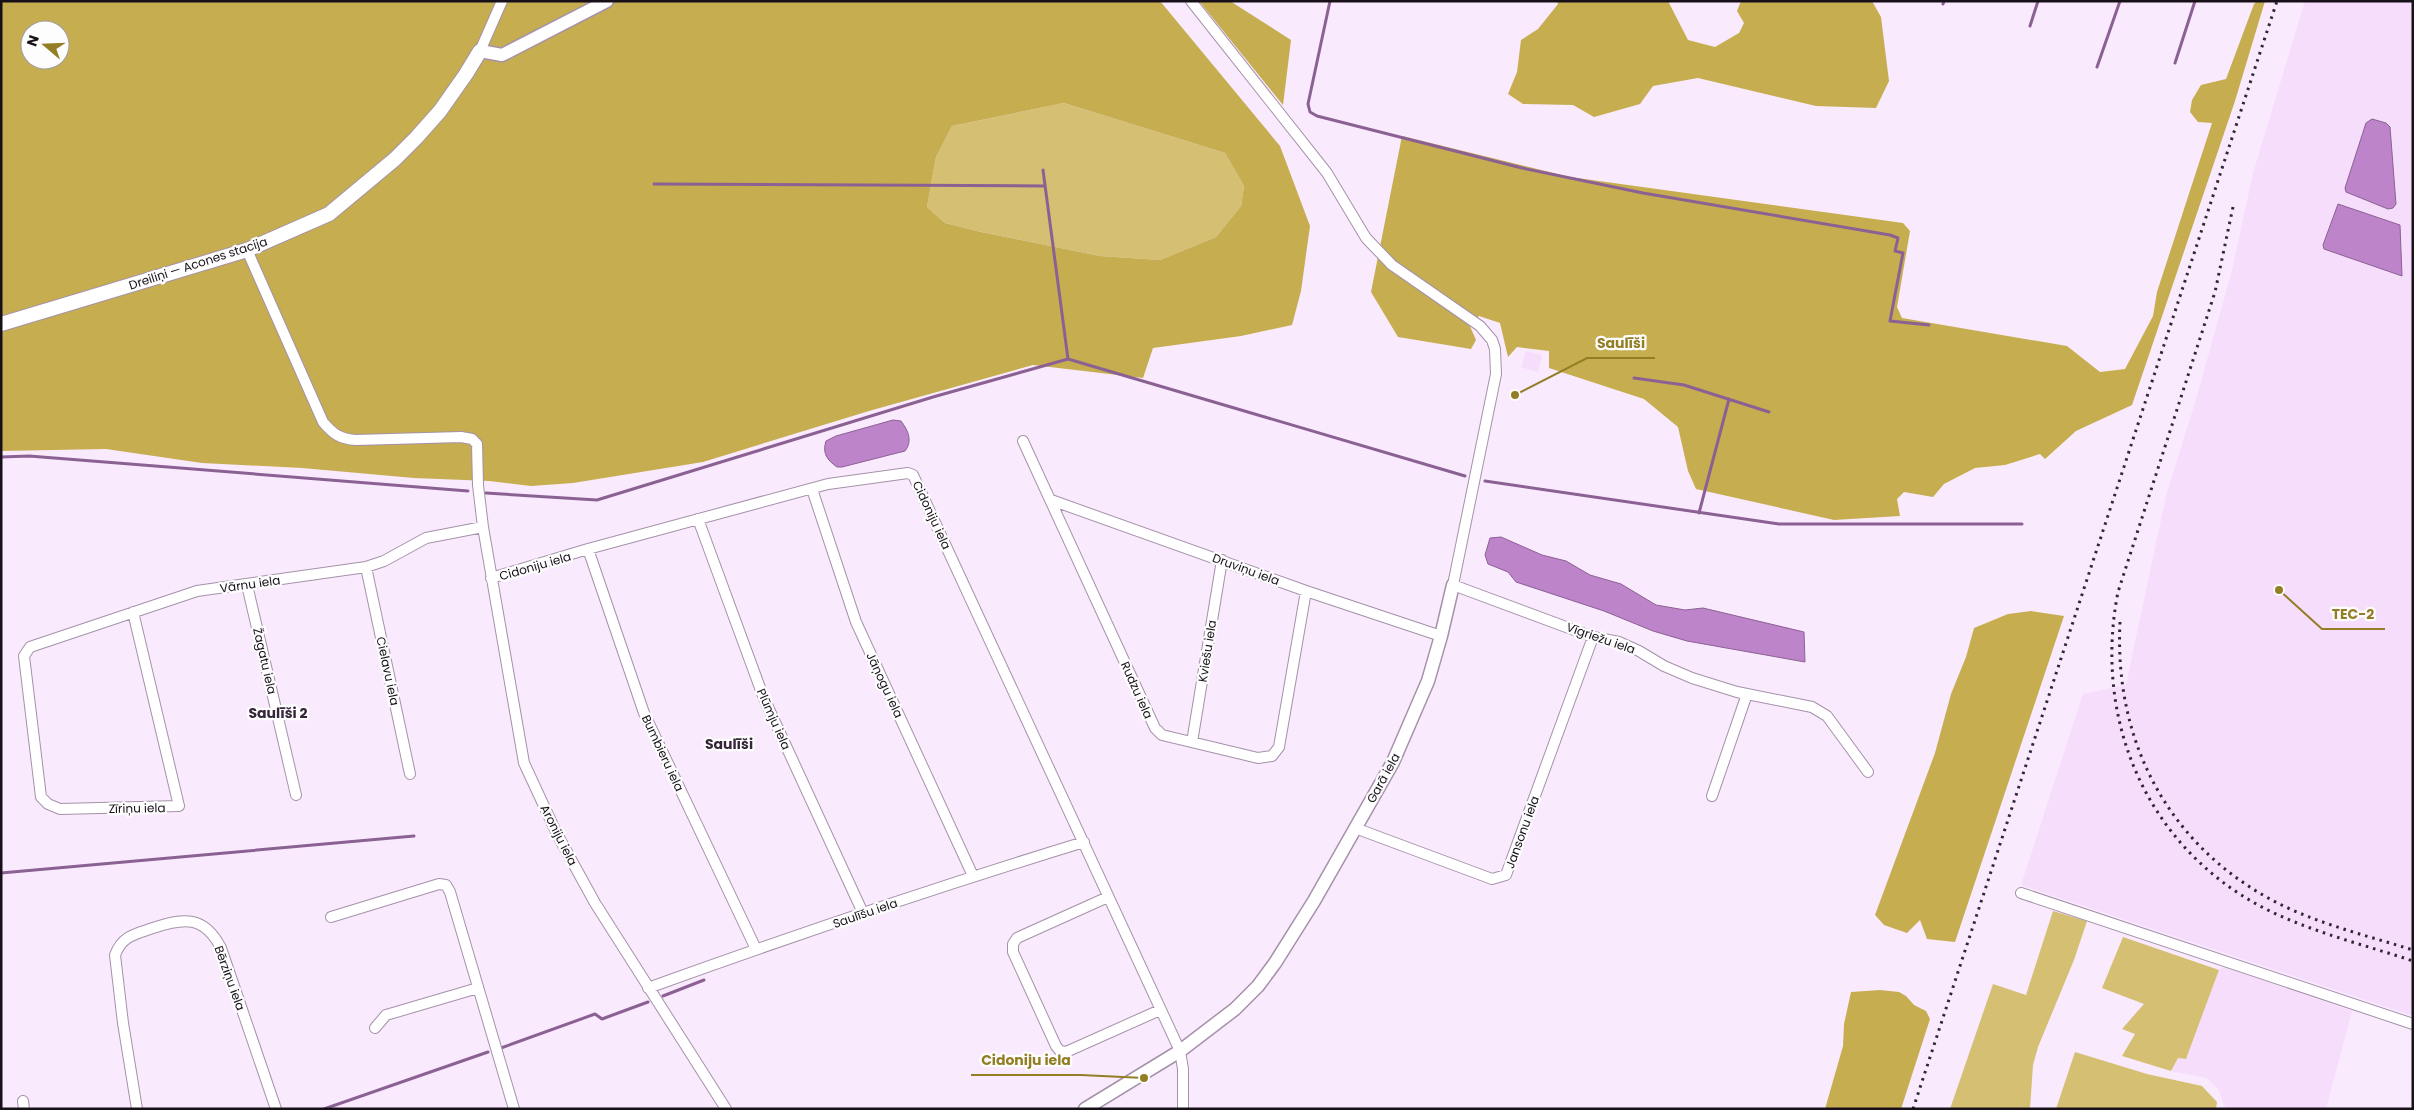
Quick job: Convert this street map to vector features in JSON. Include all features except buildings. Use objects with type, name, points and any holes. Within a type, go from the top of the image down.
[{"type":"main road","name":"Dreiliņi — Acones stacija","points":[[1,324],[247,250],[329,214],[395,159],[440,111],[480,51]]},
{"type":"street","points":[[502,1],[480,51],[502,55],[607,1]]},
{"type":"street","name":"Garā iela","points":[[1085,1109],[1180,1051],[1235,1009],[1258,986],[1314,901],[1393,762],[1413,720],[1441,636],[1496,374],[1495,349],[1492,340],[1480,326],[1392,265],[1366,238],[1326,173],[1191,1]]},
{"type":"street","name":"Aroniju iela","points":[[247,250],[323,422],[333,434],[343,439],[356,440],[441,436],[472,439],[477,444],[482,527],[524,764],[557,834],[595,903],[726,1109]]},
{"type":"street","name":"Rudzu iela","points":[[1023,441],[1155,728],[1162,735],[1258,758],[1272,756],[1279,748],[1306,591]]},
{"type":"street","name":"Cidoniju iela","points":[[492,578],[588,549],[812,489],[855,480],[908,473],[913,475],[1180,1051],[1183,1069],[1183,1109]]},
{"type":"street","name":"Jāņogu iela","points":[[812,489],[856,622],[973,876]]},
{"type":"street","name":"Druviņu iela","points":[[1051,500],[1306,591],[1441,636]]},
{"type":"street","name":"Plūmju iela","points":[[698,519],[763,696],[863,913]]},
{"type":"street","name":"Vārnu iela","points":[[24,656],[30,647],[196,591],[366,567],[384,561],[426,538],[482,527]]},
{"type":"street","name":"Bumbieru iela","points":[[588,549],[644,713],[756,949]]},
{"type":"street","name":"Kviešu iela","points":[[1192,742],[1222,560]]},
{"type":"street","name":"Cielavu iela","points":[[366,567],[410,774]]},
{"type":"street","name":"Žagatu iela","points":[[247,584],[296,795]]},
{"type":"street","name":"Vīgriežu iela","points":[[1453,585],[1593,637],[1619,642],[1664,666],[1692,678],[1747,694],[1812,707],[1826,716],[1868,772]]},
{"type":"street","name":"Zīriņu iela","points":[[24,656],[41,797],[48,804],[60,809],[179,806],[133,612]]},
{"type":"street","name":"Jansonu iela","points":[[1355,828],[1492,879],[1506,875],[1593,637]]},
{"type":"street","points":[[1712,796],[1747,694]]},
{"type":"street","name":"Saulīšu iela","points":[[648,988],[756,949],[973,876],[1084,842]]},
{"type":"street","points":[[331,917],[439,884],[446,885],[450,892],[514,1109]]},
{"type":"street","points":[[2021,892],[2413,1024]]},
{"type":"street","points":[[1108,897],[1017,938],[1013,944],[1013,952],[1056,1046],[1060,1051],[1066,1052],[1160,1010]]},
{"type":"street","name":"Bērziņu iela","points":[[137,1109],[123,1023],[115,955],[119,945],[126,937],[175,921],[188,920],[206,927],[215,937],[276,1109]]},
{"type":"street","points":[[375,1028],[386,1015],[478,988]]},
{"type":"shaded area","points":[[1,1],[1160,1],[1280,146],[1310,226],[1301,291],[1292,325],[1241,336],[1153,348],[1143,378],[1033,365],[869,411],[703,462],[573,483],[531,486],[489,481],[414,478],[302,468],[202,463],[106,449],[1,451]],"holes":[[[1064,103],[1225,153],[1244,186],[1241,206],[1216,237],[1160,260],[1100,256],[981,232],[945,223],[927,207],[936,157],[952,126]]]},
{"type":"shaded area","points":[[1199,1],[1230,1],[1291,40],[1283,105]]},
{"type":"shaded area","points":[[1557,1],[1668,1],[1688,40],[1715,47],[1739,33],[1744,23],[1737,11],[1741,1],[1872,1],[1881,17],[1889,81],[1876,108],[1816,106],[1698,78],[1653,86],[1640,104],[1594,117],[1573,105],[1523,104],[1508,94],[1517,72],[1521,40],[1538,29],[1558,4]]},
{"type":"shaded area","points":[[2257,1],[2265,1],[2235,101],[2132,405],[2076,431],[2045,459],[2040,454],[2005,465],[1975,468],[1944,484],[1933,497],[1904,492],[1897,499],[1900,516],[1834,520],[1696,489],[1688,471],[1678,427],[1644,399],[1549,368],[1549,351],[1517,347],[1508,357],[1500,323],[1479,316],[1469,324],[1476,340],[1471,349],[1398,337],[1371,292],[1402,136],[1570,177],[1903,223],[1910,231],[1897,307],[1902,318],[2067,346],[2100,372],[2125,369],[2153,316],[2157,292],[2212,123],[2198,122],[2190,112],[2192,100],[2201,85],[2226,79],[2254,4]]},
{"type":"shaded area","points":[[2305,1],[2413,1],[2413,1016],[2021,885],[2083,694],[2126,685],[2166,496],[2197,396],[2232,270],[2253,173]]},
{"type":"shaded area","points":[[1064,103],[1225,153],[1244,186],[1241,206],[1216,237],[1160,260],[1100,256],[981,232],[945,223],[927,207],[936,157],[952,126]]},
{"type":"shaded area","points":[[2372,119],[2386,123],[2390,127],[2396,204],[2393,208],[2388,209],[2346,192],[2345,188],[2366,123]]},
{"type":"shaded area","points":[[2338,204],[2400,225],[2402,276],[2324,249],[2323,245]]},
{"type":"shaded area","points":[[1526,351],[1542,355],[1538,372],[1521,367]]},
{"type":"shaded area","points":[[893,420],[901,421],[906,428],[909,443],[905,451],[842,467],[837,467],[826,456],[826,441],[836,436]]},
{"type":"shaded area","points":[[1501,537],[1542,555],[1566,561],[1590,575],[1621,584],[1656,605],[1685,610],[1703,608],[1804,632],[1805,662],[1687,641],[1653,631],[1604,611],[1516,582],[1508,572],[1488,564],[1485,555],[1490,538]]},
{"type":"shaded area","points":[[2031,611],[2064,616],[1955,942],[1927,939],[1920,920],[1907,933],[1884,925],[1875,915],[1935,753],[1951,694],[1966,657],[1974,628],[2008,614]]},
{"type":"shaded area","points":[[2053,911],[2087,921],[2074,960],[2038,1047],[2033,1065],[2030,1109],[1950,1109],[1993,984],[2026,995]]},
{"type":"shaded area","points":[[2123,937],[2219,970],[2186,1059],[2178,1058],[2171,1071],[2122,1056],[2135,1034],[2122,1029],[2144,1004],[2102,988]]},
{"type":"shaded area","points":[[2224,967],[2352,1011],[2326,1109],[2226,1109],[2218,1089],[2207,1078],[2171,1071],[2178,1058],[2186,1059],[2219,970]]},
{"type":"shaded area","points":[[1880,990],[1899,992],[1906,996],[1914,1005],[1926,1011],[1930,1019],[1901,1109],[1825,1109],[1843,1046],[1844,1024],[1851,992]]},
{"type":"shaded area","points":[[2075,1052],[2147,1074],[2202,1086],[2217,1102],[2216,1109],[2056,1109]]},
{"type":"waterway","points":[[1330,1],[1308,104],[1310,112],[1317,116],[1522,168],[1643,193],[1890,235],[1898,238],[1895,251],[1903,253],[1890,321],[1929,325]]},
{"type":"waterway","points":[[2030,26],[2038,1]]},
{"type":"waterway","points":[[2097,67],[2120,1]]},
{"type":"waterway","points":[[2175,63],[2195,1]]},
{"type":"waterway","points":[[1043,170],[1068,359]]},
{"type":"waterway","points":[[654,184],[1045,186]]},
{"type":"waterway","points":[[486,493],[597,500],[933,397],[1068,359],[1465,476]]},
{"type":"waterway","points":[[1634,378],[1684,385],[1769,412]]},
{"type":"waterway","points":[[1699,513],[1729,399]]},
{"type":"waterway","points":[[1,457],[29,456],[468,491]]},
{"type":"waterway","points":[[1485,481],[1779,524],[2022,524]]},
{"type":"waterway","points":[[1,873],[414,836]]},
{"type":"waterway","points":[[663,996],[704,980]]},
{"type":"waterway","points":[[501,1048],[595,1014],[602,1019],[648,1002]]},
{"type":"waterway","points":[[324,1109],[488,1052]]},
{"type":"railway","points":[[1913,1109],[2277,1]]},
{"type":"railway","points":[[2233,207],[2215,292],[2118,592],[2112,639],[2113,686],[2122,730],[2136,773],[2158,813],[2186,848],[2220,880],[2260,906],[2297,923],[2413,961]]},
{"type":"railway","points":[[2120,622],[2120,665],[2126,707],[2137,746],[2154,783],[2175,817],[2202,848],[2233,876],[2270,899],[2304,915],[2340,928],[2413,950]]},
{"type":"place","name":"Saulīši","points":[[1515,395]]},
{"type":"place","name":"TEC-2","points":[[2279,590]]},
{"type":"place","name":"Cidoniju iela","points":[[1144,1078]]},
{"type":"district","name":"Saulīši 2","points":[[278,713]]},
{"type":"district","name":"Saulīši","points":[[729,744]]}]
